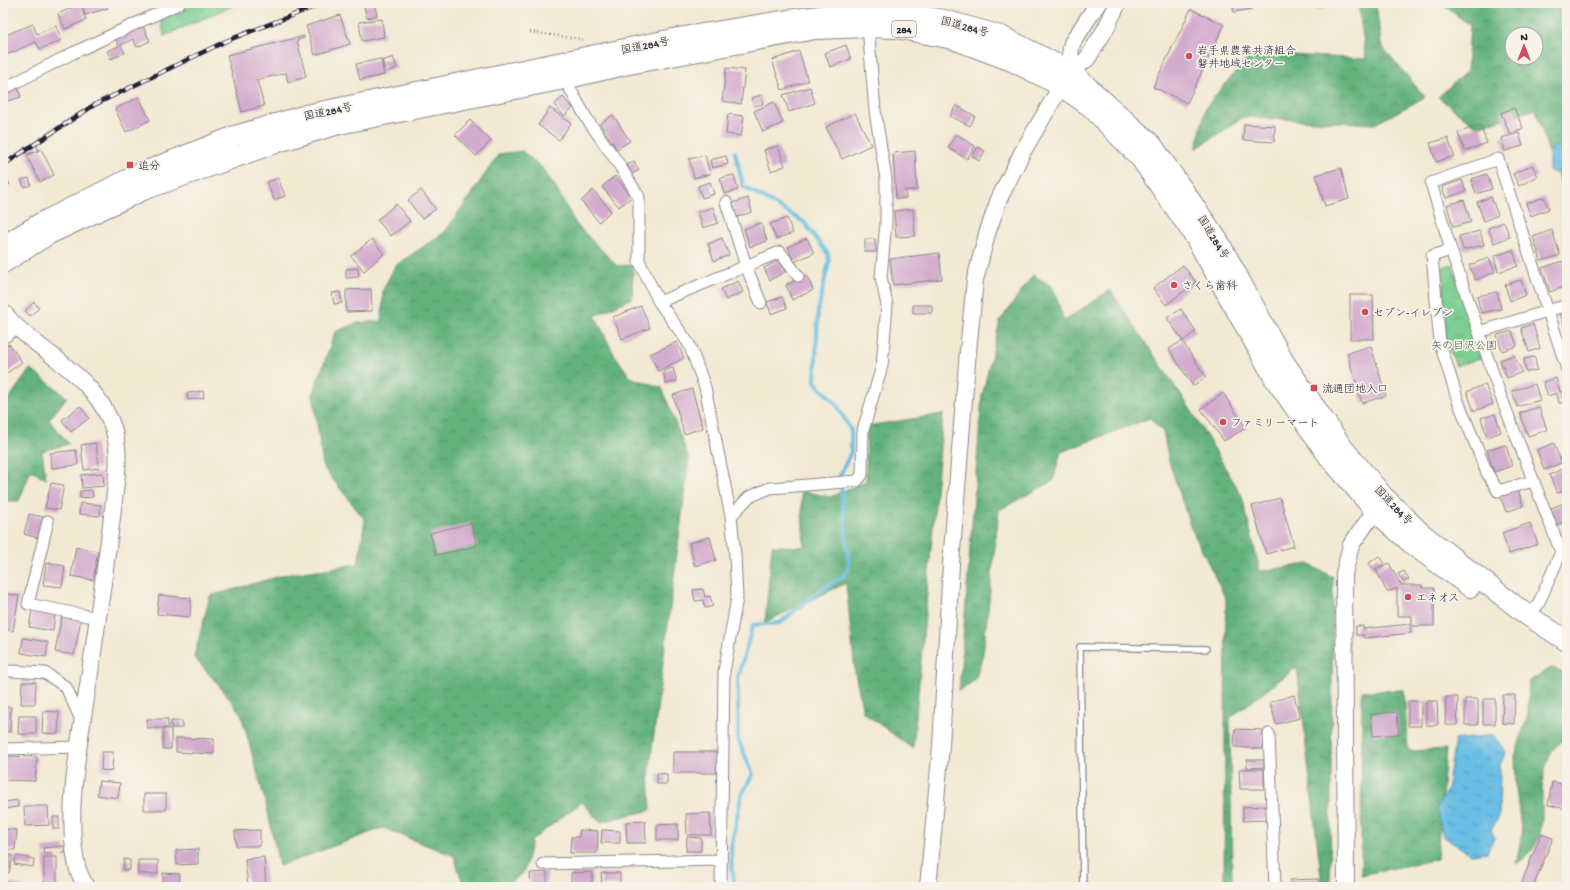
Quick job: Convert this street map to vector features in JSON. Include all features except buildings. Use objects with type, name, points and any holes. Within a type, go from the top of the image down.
[{"type":"highway","name":"国道284号","points":[[3,263],[49,234],[143,190],[278,142],[346,122],[560,70],[603,53],[678,38],[788,20],[844,13],[893,12],[944,20],[1001,36],[1066,78],[1091,108],[1141,159],[1194,235],[1275,378],[1329,457],[1380,504],[1422,533],[1527,615],[1567,641]]},
{"type":"highway","name":"国道284号","points":[[3,246],[41,223],[139,174],[235,136],[306,115],[560,70],[624,65],[815,29],[868,27],[896,28],[953,39],[1014,62],[1066,78]]},
{"type":"highway","name":"国道284号","points":[[1380,504],[1413,545],[1464,583],[1567,654]]},
{"type":"street","points":[[3,89],[74,53],[180,3]]},
{"type":"street","points":[[1066,78],[1072,43],[1098,3]]},
{"type":"street","points":[[928,887],[941,746],[951,564],[975,280],[987,234],[999,199],[1023,150],[1066,78],[1087,59],[1105,30],[1118,3]]},
{"type":"street","points":[[731,516],[749,497],[770,488],[857,481],[862,475],[863,430],[882,366],[887,305],[881,277],[886,223],[886,179],[875,111],[868,27]]},
{"type":"street","points":[[560,70],[587,119],[639,197],[639,261],[659,302],[688,344],[705,387],[731,516],[736,555],[737,598],[724,672],[721,887]]},
{"type":"street","points":[[1527,615],[1538,605],[1564,551],[1533,481],[1500,394],[1430,183],[1498,159],[1567,369]]},
{"type":"street","points":[[726,202],[746,266],[760,303]]},
{"type":"street","points":[[1451,250],[1432,256],[1440,343],[1458,401],[1487,472],[1498,491],[1533,481]]},
{"type":"street","points":[[659,302],[780,252],[798,276]]},
{"type":"street","points":[[1479,332],[1567,306]]},
{"type":"street","points":[[3,312],[17,328],[76,374],[95,394],[111,421],[117,443],[116,480],[79,747],[74,795],[74,848],[79,871],[86,887]]},
{"type":"street","points":[[3,338],[17,328]]},
{"type":"street","points":[[1346,887],[1344,574],[1351,545],[1380,504]]},
{"type":"street","points":[[48,521],[28,604],[98,618]]},
{"type":"street","points":[[11,671],[45,673],[66,687],[83,723]]},
{"type":"street","points":[[1269,734],[1275,887]]},
{"type":"street","points":[[3,749],[79,747]]},
{"type":"street","points":[[543,864],[721,860]]},
{"type":"lane","points":[[1083,887],[1080,647],[1206,649]]},
{"type":"path","points":[[530,32],[582,39],[603,53]]},
{"type":"green space","points":[[198,3],[239,3],[164,36],[161,21]]},
{"type":"green space","points":[[1358,3],[1376,3],[1381,45],[1425,97],[1375,124],[1243,117],[1196,149],[1206,107],[1251,53],[1366,59]]},
{"type":"green space","points":[[1440,3],[1567,3],[1567,186],[1563,189],[1548,150],[1536,109],[1477,127],[1438,97],[1467,71],[1470,25]]},
{"type":"green space","points":[[522,151],[541,167],[553,183],[576,224],[617,266],[633,265],[632,298],[595,316],[613,352],[630,377],[662,388],[689,459],[649,773],[651,810],[600,822],[582,802],[532,840],[524,871],[506,887],[464,887],[454,856],[383,828],[279,866],[267,808],[241,714],[194,657],[210,596],[284,575],[358,564],[365,520],[323,467],[313,394],[335,332],[357,323],[382,321],[383,290],[395,266],[445,232],[499,154]]},
{"type":"green space","name":"矢の目沢公園","points":[[1452,264],[1483,357],[1456,366],[1445,336],[1443,267]]},
{"type":"green space","points":[[1033,275],[1053,287],[1064,321],[1110,290],[1191,410],[1242,496],[1260,571],[1308,564],[1333,577],[1330,887],[1322,885],[1297,667],[1230,718],[1232,887],[1224,887],[1226,599],[1191,528],[1169,461],[1163,432],[1150,418],[1061,452],[1053,481],[999,510],[983,654],[975,680],[959,691],[982,396],[1000,321]]},
{"type":"green space","points":[[30,369],[67,397],[49,420],[69,444],[42,451],[46,479],[31,470],[19,501],[3,501],[3,401],[8,400]]},
{"type":"green space","points":[[943,414],[913,749],[863,712],[855,672],[846,583],[765,622],[772,546],[804,547],[801,491],[830,497],[866,481],[867,426]]},
{"type":"green space","points":[[1551,668],[1567,673],[1567,737],[1551,752],[1546,766],[1542,793],[1542,820],[1536,843],[1529,854],[1516,864],[1522,835],[1516,789],[1515,756],[1528,714],[1529,681]]},
{"type":"green space","points":[[1404,690],[1408,751],[1446,749],[1437,859],[1361,875],[1362,691]]},
{"type":"water","points":[[1562,146],[1567,153],[1567,164],[1560,171],[1554,173],[1549,170],[1549,154],[1551,148]]},
{"type":"water","points":[[1493,735],[1506,752],[1500,765],[1499,817],[1491,830],[1495,838],[1488,852],[1471,854],[1443,837],[1437,808],[1447,790],[1455,740]]},
{"type":"waterway","points":[[735,152],[743,186],[804,222],[828,254],[829,261],[818,311],[815,382],[837,405],[851,431],[851,452],[840,475],[849,568],[844,576],[818,592],[780,623],[753,625],[738,677],[738,739],[753,774],[741,796],[731,849],[735,887]]},
{"type":"railway","points":[[3,165],[94,105],[226,41],[324,3]]},
{"type":"place","name":"岩手県農業共済組合 磐井地域センター","points":[[1189,56]]},
{"type":"place","name":"追分","points":[[130,165]]},
{"type":"place","name":"さくら歯科","points":[[1174,285]]},
{"type":"place","name":"セブン-イレブン","points":[[1365,312]]},
{"type":"place","name":"流通団地入口","points":[[1314,388]]},
{"type":"place","name":"ファミリーマート","points":[[1223,422]]},
{"type":"place","name":"エネオス","points":[[1408,597]]}]
